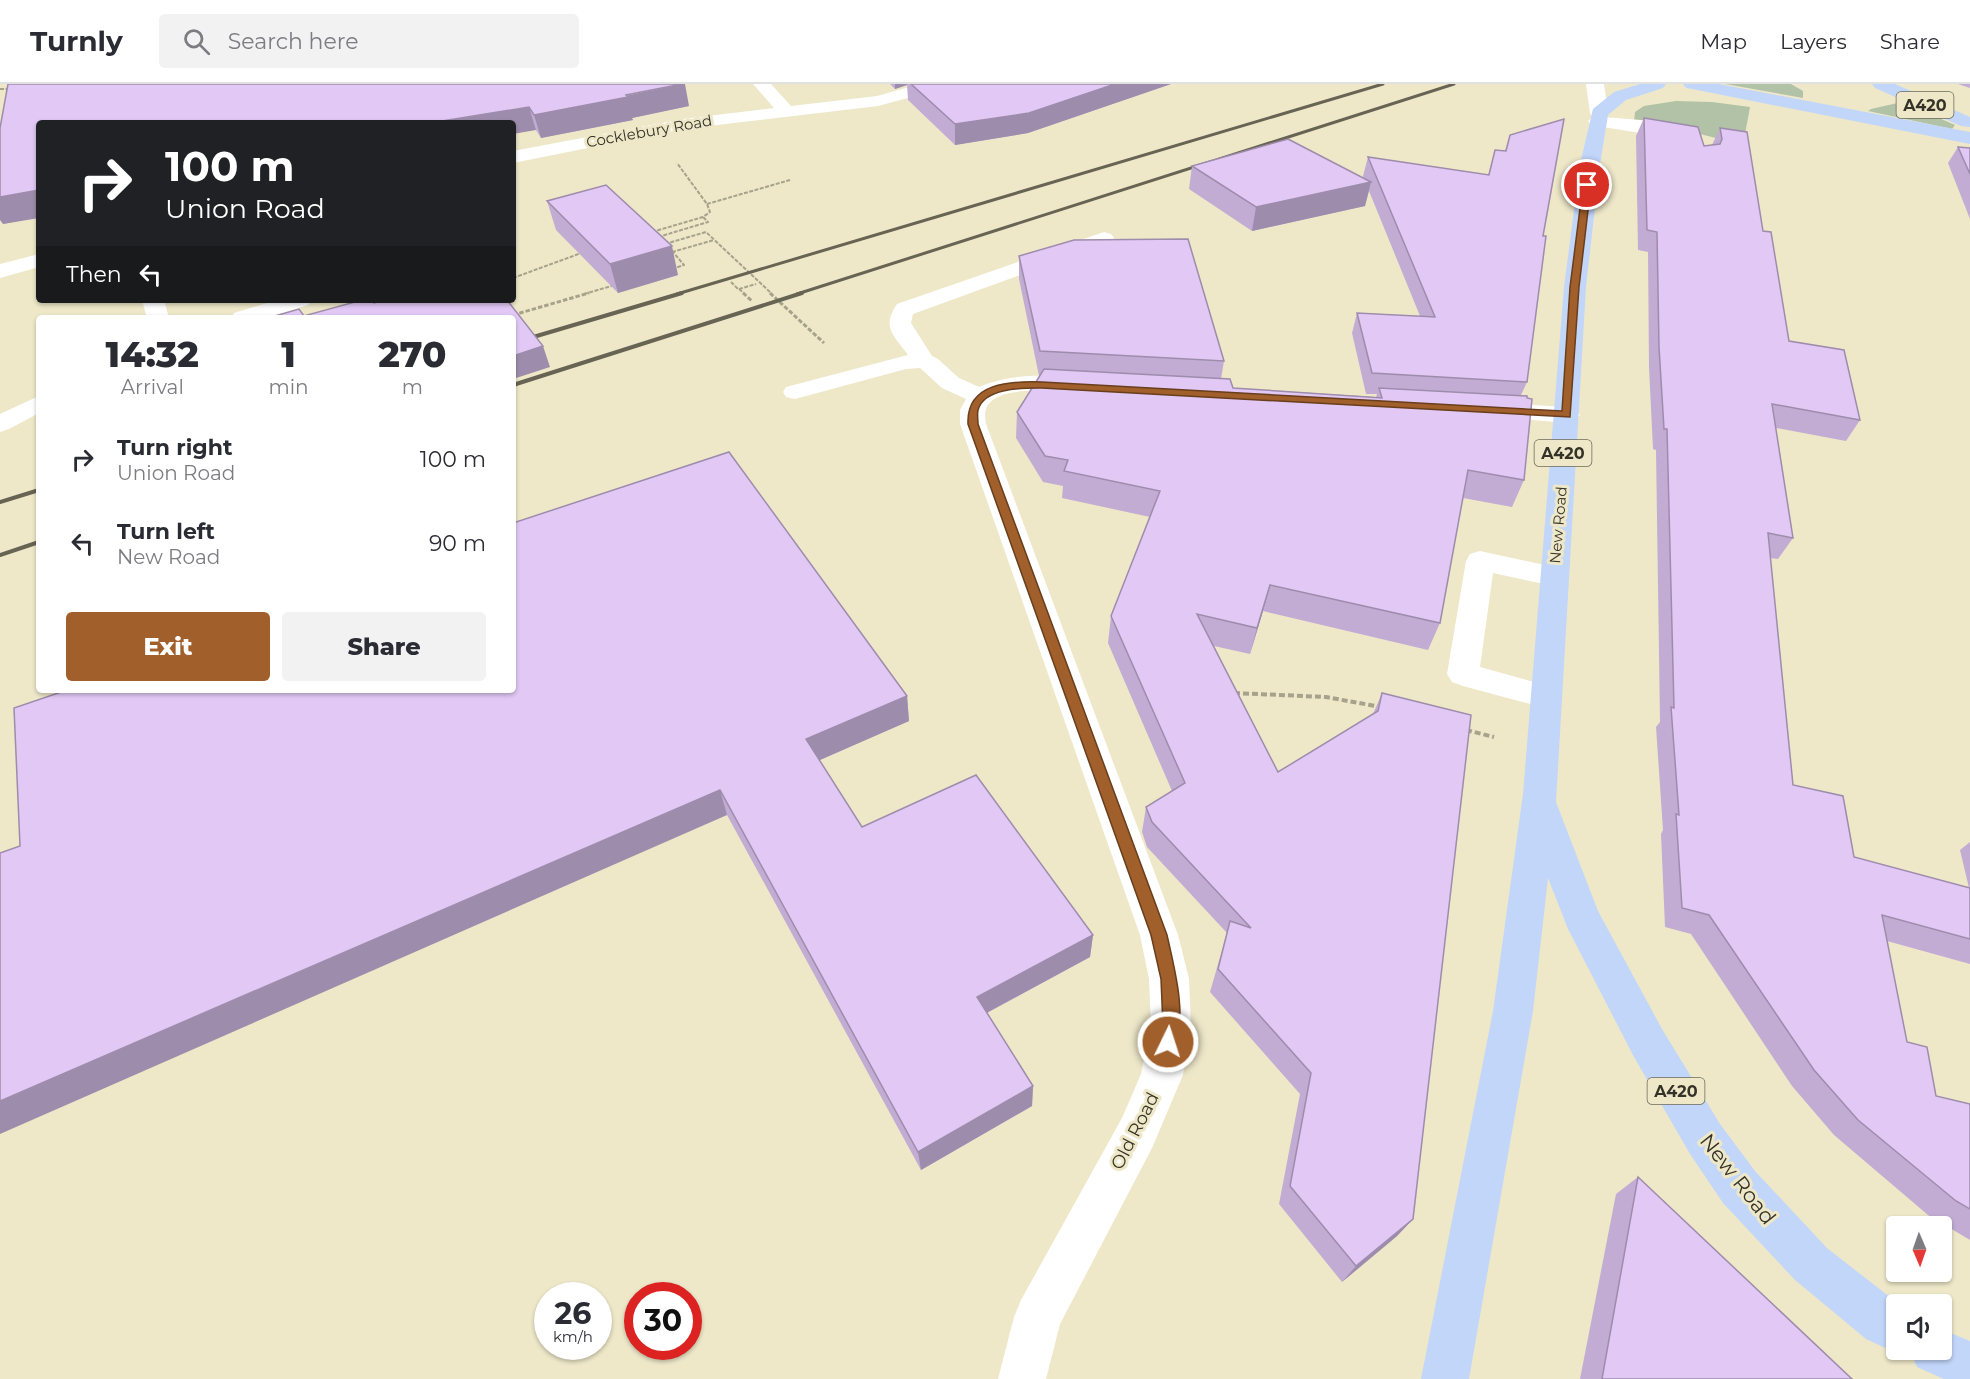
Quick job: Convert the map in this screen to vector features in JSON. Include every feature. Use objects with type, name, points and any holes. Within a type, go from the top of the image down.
[{"type":"main road","points":[[1598,117],[1620,96],[1657,84]]},
{"type":"main road","name":"A420","points":[[1692,84],[1970,138]]},
{"type":"main road","name":"A420","points":[[1881,84],[1970,123]]},
{"type":"main road","name":"New Road","points":[[1445,1379],[1513,1011],[1540,795],[1553,576],[1575,287],[1598,117]]},
{"type":"main road","name":"New Road","points":[[1540,795],[1548,831],[1581,917],[1648,1043],[1700,1131],[1739,1187],[1811,1264],[1886,1324]]},
{"type":"main road","points":[[1952,1358],[1970,1366]]},
{"type":"street","points":[[762,84],[787,112]]},
{"type":"street","name":"Cocklebury Road","points":[[516,156],[651,129],[866,102],[939,84]]},
{"type":"street","name":"New Road","points":[[1595,84],[1598,117]]},
{"type":"street","points":[[842,86],[866,102]]},
{"type":"street","points":[[1598,117],[1676,131],[1700,141]]},
{"type":"street","points":[[922,361],[899,326],[899,319],[905,309],[1104,238]]},
{"type":"street","points":[[0,271],[36,261]]},
{"type":"street","points":[[252,315],[290,303]]},
{"type":"street","points":[[795,392],[905,362],[922,361],[934,366],[952,384],[982,397],[1002,387],[1017,384],[1102,388]]},
{"type":"street","name":"Old Road","points":[[982,397],[973,410],[973,424],[1159,935],[1169,979],[1171,1026],[1162,1075],[1137,1133],[1038,1317],[1022,1379]]},
{"type":"street","points":[[0,424],[36,406]]},
{"type":"street","points":[[1460,408],[1567,415]]},
{"type":"street","points":[[1545,696],[1463,674],[1480,561],[1553,576]]},
{"type":"path","points":[[0,89],[12,89]]},
{"type":"path","points":[[650,232],[703,217],[710,212],[707,204],[651,129]]},
{"type":"path","points":[[707,204],[790,180]]},
{"type":"path","points":[[671,269],[684,265],[656,237],[708,222],[703,217]]},
{"type":"path","points":[[664,245],[706,232],[832,350]]},
{"type":"path","points":[[673,252],[714,240]]},
{"type":"path","points":[[516,277],[587,251]]},
{"type":"path","points":[[731,282],[752,301]]},
{"type":"path","points":[[512,315],[615,285]]},
{"type":"path","points":[[739,289],[755,285]]},
{"type":"path","points":[[1229,693],[1286,693],[1359,701],[1382,707]]},
{"type":"path","points":[[1462,729],[1543,750]]},
{"type":"green space","points":[[1725,84],[1791,84],[1803,91],[1803,98]]},
{"type":"green space","points":[[1676,101],[1712,102],[1750,107],[1743,145],[1700,134],[1634,122],[1635,112],[1644,106]]},
{"type":"green space","points":[[1902,102],[1955,125],[1952,129],[1868,111]]},
{"type":"building","points":[[8,84],[682,84],[534,115],[529,107],[449,120],[36,120],[36,191],[0,197],[0,128]]},
{"type":"building","points":[[911,84],[1115,84],[1029,113],[955,124]]},
{"type":"building","points":[[1644,118],[1698,127],[1704,146],[1720,144],[1722,139],[1720,128],[1747,132],[1763,231],[1771,232],[1789,341],[1844,350],[1860,420],[1772,404],[1793,538],[1768,533],[1793,785],[1843,796],[1854,857],[1970,888],[1970,939],[1882,915],[1907,1042],[1927,1047],[1936,1096],[1970,1104],[1970,1209],[1956,1201],[1858,1120],[1814,1070],[1709,915],[1682,908],[1676,814],[1679,815],[1671,707],[1674,708],[1667,429],[1664,429],[1659,347],[1657,232],[1647,230]]},
{"type":"building","points":[[1564,119],[1543,236],[1546,236],[1527,382],[1372,373],[1357,313],[1435,317],[1368,157],[1489,175],[1495,150],[1506,151],[1510,135]]},
{"type":"building","points":[[1288,139],[1371,182],[1256,207],[1192,166]]},
{"type":"building","points":[[1958,147],[1970,148],[1970,174]]},
{"type":"building","points":[[606,185],[672,246],[610,264],[547,201]]},
{"type":"building","points":[[1188,239],[1224,361],[1040,351],[1019,256],[1074,240]]},
{"type":"building","points":[[351,303],[509,303],[543,346],[516,355],[516,315],[308,315]]},
{"type":"building","points":[[299,309],[303,315],[278,315]]},
{"type":"building","points":[[1044,369],[1230,379],[1233,388],[1382,398],[1379,388],[1527,396],[1532,399],[1524,480],[1468,470],[1440,623],[1270,585],[1257,628],[1197,614],[1278,772],[1378,711],[1382,693],[1471,715],[1413,1219],[1356,1266],[1290,1186],[1311,1073],[1218,969],[1230,921],[1251,928],[1152,822],[1146,807],[1185,783],[1111,616],[1160,491],[1064,471],[1068,460],[1045,456],[1017,412]]},
{"type":"building","points":[[729,452],[907,696],[806,739],[862,827],[976,775],[1093,935],[977,997],[1033,1086],[918,1152],[720,790],[0,1101],[0,853],[20,846],[14,708],[58,693],[516,693],[516,522]]},
{"type":"building","points":[[1638,1177],[1852,1379],[1602,1379]]},
{"type":"railway","points":[[677,294],[1383,84]]},
{"type":"railway","points":[[797,294],[1454,84]]},
{"type":"railway","points":[[516,342],[682,293]]},
{"type":"railway","points":[[516,384],[802,293]]},
{"type":"railway","points":[[0,502],[36,491]]},
{"type":"railway","points":[[0,555],[36,543]]},
{"type":"route","points":[[1168,1042],[1171,1026],[1169,979],[1159,935],[973,424],[973,410],[982,397],[988,393],[1017,384],[1567,415],[1575,287],[1587,185]]}]
